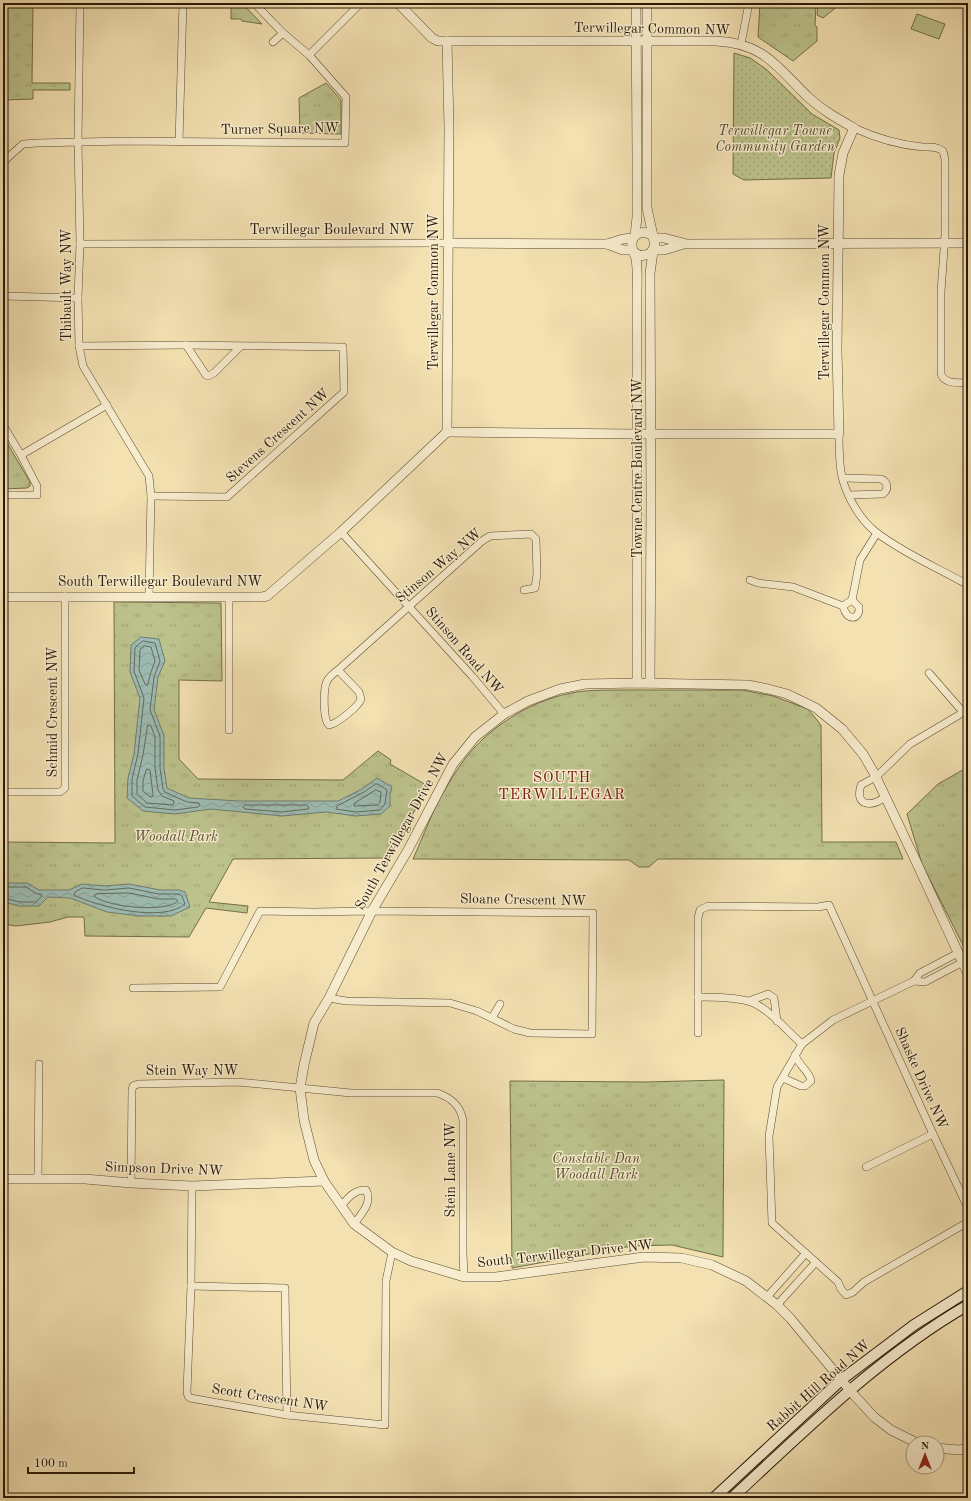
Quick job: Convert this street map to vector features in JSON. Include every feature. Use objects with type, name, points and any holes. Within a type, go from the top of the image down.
[{"type":"main road","name":"Rabbit Hill Road NW","points":[[714,1498],[841,1380],[914,1325],[968,1291]]},
{"type":"main road","name":"Rabbit Hill Road NW","points":[[732,1498],[850,1390],[921,1336],[968,1306]]},
{"type":"street","name":"Thibault Way NW","points":[[80,3],[78,141],[80,244],[78,298],[79,346],[84,366],[107,406],[128,438],[149,476],[151,496],[149,596]]},
{"type":"street","points":[[179,142],[183,3]]},
{"type":"street","name":"Turner Square NW","points":[[3,162],[23,144],[78,141],[345,142],[346,97],[309,55],[283,33],[254,3]]},
{"type":"street","points":[[309,55],[361,3]]},
{"type":"street","points":[[398,3],[432,38],[447,41]]},
{"type":"street","points":[[636,3],[637,208],[632,246],[634,251],[640,256],[644,256],[653,251],[664,250],[687,244]]},
{"type":"street","points":[[647,3],[647,208],[653,237],[656,242],[653,251]]},
{"type":"street","points":[[741,44],[749,3]]},
{"type":"street","points":[[273,42],[283,33]]},
{"type":"street","name":"Terwillegar Common NW","points":[[447,432],[447,243],[449,128],[447,41],[716,40],[741,44],[768,57],[813,101],[835,118],[854,128],[845,147],[840,167],[837,350],[839,434]]},
{"type":"street","points":[[854,128],[891,142],[913,146],[934,147],[943,151],[945,160],[944,243],[941,282],[941,374],[942,378],[946,381],[968,383]]},
{"type":"street","points":[[634,237],[644,232],[653,237],[664,238],[687,244],[968,243]]},
{"type":"street","name":"Terwillegar Boulevard NW","points":[[80,244],[607,244],[634,237]]},
{"type":"street","name":"Terwillegar Boulevard NW","points":[[607,244],[623,250],[634,251]]},
{"type":"street","name":"Towne Centre Boulevard NW","points":[[634,251],[636,260],[637,287],[637,683]]},
{"type":"street","name":"Towne Centre Boulevard NW","points":[[650,683],[650,273],[653,251]]},
{"type":"street","points":[[3,296],[78,298]]},
{"type":"street","points":[[186,345],[208,376],[214,373],[240,347]]},
{"type":"street","name":"Stevens Crescent NW","points":[[79,346],[186,345],[240,347],[343,347],[344,392],[228,497],[151,496]]},
{"type":"street","points":[[21,455],[107,406]]},
{"type":"street","points":[[3,426],[21,455],[37,486],[37,495],[3,495]]},
{"type":"street","points":[[447,432],[839,434],[839,458],[843,478],[848,495],[859,514],[877,533],[908,552],[968,584]]},
{"type":"street","name":"South Terwillegar Boulevard NW","points":[[3,597],[262,597],[270,595],[341,532],[447,432]]},
{"type":"street","points":[[843,478],[881,479],[886,481],[887,484],[886,490],[883,494],[848,495]]},
{"type":"street","name":"Stinson Road NW","points":[[341,532],[409,606],[504,714]]},
{"type":"street","points":[[843,606],[852,600],[860,560],[877,533]]},
{"type":"street","name":"Stinson Way NW","points":[[338,670],[359,692],[361,699],[358,704],[336,722],[329,725],[325,719],[325,688],[328,679],[482,540],[490,536],[531,534],[536,539],[537,574],[535,588],[524,590]]},
{"type":"street","points":[[750,580],[758,583],[792,587],[843,606]]},
{"type":"street","name":"Schmid Crescent NW","points":[[3,792],[60,792],[65,788],[65,596]]},
{"type":"street","points":[[228,597],[229,730]]},
{"type":"street","points":[[843,606],[846,615],[849,617],[856,616],[858,614],[859,607],[852,600]]},
{"type":"street","points":[[885,797],[878,802],[869,804],[864,803],[861,800],[861,785],[876,777],[910,744],[965,710],[929,673]]},
{"type":"street","name":"South Terwillegar Drive NW","points":[[905,1437],[891,1430],[874,1417],[841,1380],[790,1318],[768,1297],[746,1281],[702,1262],[671,1257],[636,1258],[496,1277],[464,1277],[410,1261],[392,1252],[354,1224],[324,1181],[314,1160],[304,1120],[300,1088],[314,1023],[372,911],[408,850],[453,764],[475,737],[504,714],[528,701],[560,689],[584,684],[650,683],[768,688],[787,694],[816,708],[842,729],[863,754],[876,777],[968,974]]},
{"type":"street","name":"Shaske Drive NW","points":[[698,997],[698,918],[700,910],[708,906],[818,907],[829,905],[968,1208]]},
{"type":"street","points":[[133,988],[220,987],[260,911],[372,911]]},
{"type":"street","name":"Sloane Crescent NW","points":[[328,998],[346,1001],[450,1003],[477,1011],[514,1029],[530,1033],[592,1034],[593,913],[372,911]]},
{"type":"street","points":[[958,953],[920,973],[914,981],[833,1020],[802,1044],[777,1088],[769,1136],[772,1223],[838,1282],[846,1295],[853,1292],[871,1278],[968,1222]]},
{"type":"street","points":[[914,981],[925,982],[963,962]]},
{"type":"street","points":[[749,1001],[768,994],[774,998],[777,1021]]},
{"type":"street","points":[[698,1033],[698,997],[728,998],[749,1001],[762,1008],[802,1044]]},
{"type":"street","points":[[492,1018],[500,1004]]},
{"type":"street","points":[[783,1078],[801,1086],[805,1086],[811,1081],[809,1074],[798,1063],[795,1056]]},
{"type":"street","points":[[38,1179],[39,1064]]},
{"type":"street","name":"Stein Way NW","points":[[131,1183],[133,1086],[138,1084],[238,1082],[300,1088]]},
{"type":"street","name":"Stein Lane NW","points":[[300,1088],[351,1093],[437,1093],[443,1095],[459,1107],[463,1121],[464,1277]]},
{"type":"street","points":[[866,1167],[933,1134]]},
{"type":"street","name":"Simpson Drive NW","points":[[3,1180],[85,1179],[192,1186],[324,1181]]},
{"type":"street","name":"Scott Crescent NW","points":[[192,1186],[188,1396],[190,1398],[287,1415],[386,1425],[386,1281],[392,1252]]},
{"type":"street","points":[[341,1206],[352,1194],[366,1190],[368,1195],[368,1204],[354,1224]]},
{"type":"street","points":[[768,1297],[806,1253]]},
{"type":"street","points":[[777,1305],[816,1262]]},
{"type":"street","points":[[191,1286],[285,1288],[287,1415]]},
{"type":"street","points":[[945,1449],[968,1449]]},
{"type":"green space","points":[[3,3],[33,3],[32,83],[70,83],[70,90],[33,90],[33,99],[3,100]]},
{"type":"green space","points":[[231,3],[242,3],[262,24],[242,21],[241,19],[231,19]]},
{"type":"green space","points":[[760,3],[816,3],[815,25],[817,27],[817,41],[793,61],[758,37]]},
{"type":"green space","points":[[818,3],[838,3],[839,5],[823,18],[817,15]]},
{"type":"green space","points":[[917,14],[945,24],[939,39],[911,29]]},
{"type":"green space","name":"Terwillegar Towne Community Garden","points":[[734,53],[750,58],[766,69],[812,114],[839,130],[840,138],[834,153],[831,178],[744,180],[733,174]]},
{"type":"green space","points":[[326,83],[341,100],[341,134],[300,133],[299,98]]},
{"type":"green space","points":[[3,436],[30,482],[30,486],[27,488],[3,489]]},
{"type":"green space","name":"Woodall Park","points":[[114,602],[221,603],[222,681],[179,680],[179,759],[198,779],[343,780],[378,751],[391,760],[390,764],[428,786],[389,858],[233,859],[209,902],[248,906],[247,913],[206,908],[189,937],[85,936],[84,917],[68,917],[50,922],[16,926],[3,924],[3,842],[115,843]]},
{"type":"green space","points":[[742,690],[773,696],[808,709],[821,725],[822,842],[896,842],[903,859],[658,859],[649,867],[639,867],[629,860],[413,859],[441,796],[466,757],[497,727],[524,710],[554,697],[585,691]]},
{"type":"green space","points":[[968,767],[968,955],[922,864],[907,814],[938,784]]},
{"type":"green space","name":"Constable Dan Woodall Park","points":[[724,1080],[723,1257],[672,1245],[632,1246],[512,1268],[510,1081],[645,1082]]},
{"type":"water","points":[[141,637],[159,639],[165,661],[158,677],[154,710],[164,735],[164,768],[167,788],[189,798],[239,801],[338,801],[362,789],[377,778],[392,787],[390,794],[390,806],[381,814],[356,816],[326,812],[282,816],[211,809],[175,814],[143,811],[127,798],[128,778],[134,754],[140,698],[130,672],[131,645]]},
{"type":"water","points":[[3,883],[27,883],[39,890],[69,890],[82,884],[104,886],[129,884],[160,890],[179,890],[185,892],[190,907],[171,916],[139,916],[107,912],[70,898],[48,897],[39,906],[19,906],[4,902]]},
{"type":"district","name":"SOUTH TERWILLEGAR","points":[[562,786]]}]
